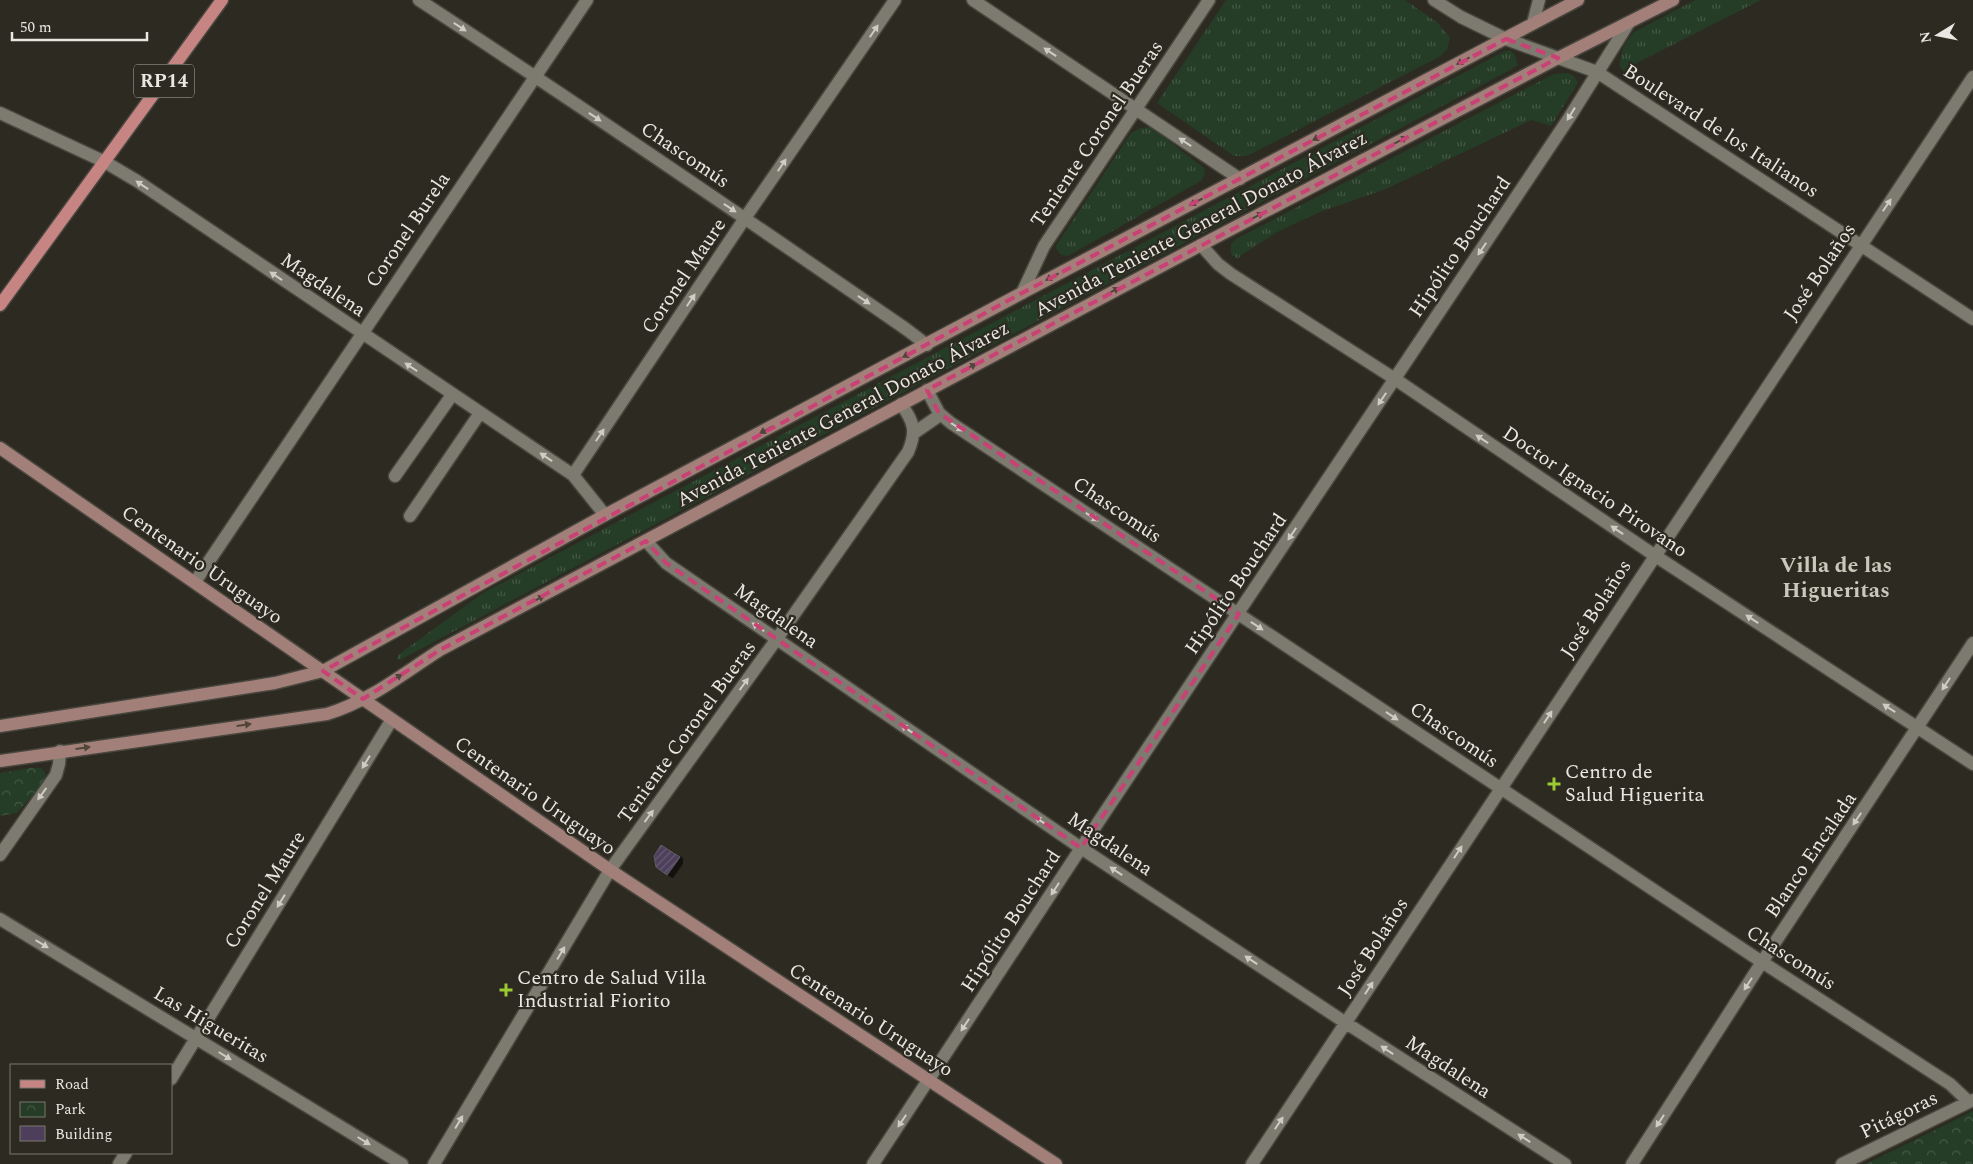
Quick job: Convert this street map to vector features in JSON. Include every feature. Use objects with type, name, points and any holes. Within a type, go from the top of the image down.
[{"type":"main road","name":"RP14","points":[[0,305],[222,0]]},
{"type":"main road","name":"Avenida Teniente General Donato Álvarez","points":[[0,726],[276,684],[323,671],[605,515],[927,345],[1022,292],[1578,0]]},
{"type":"main road","name":"Avenida Teniente General Donato Álvarez","points":[[0,761],[327,714],[344,709],[440,650],[927,390],[1558,58],[1673,0]]},
{"type":"main road","name":"Centenario Uruguayo","points":[[0,448],[610,870],[1056,1164]]},
{"type":"street","name":"Chascomús","points":[[419,0],[536,76],[927,345]]},
{"type":"street","name":"Coronel Burela","points":[[195,582],[587,0]]},
{"type":"street","name":"Coronel Maure","points":[[573,475],[745,218],[895,0]]},
{"type":"street","points":[[973,0],[1240,179]]},
{"type":"street","name":"Teniente Coronel Bueras","points":[[1022,292],[1044,246],[1210,0]]},
{"type":"street","name":"Boulevard de los Italianos","points":[[1434,0],[1461,17],[1506,39],[1597,72],[1973,319]]},
{"type":"street","points":[[1533,23],[1539,0]]},
{"type":"street","name":"Hipólito Bouchard","points":[[873,1164],[1081,848],[1569,118],[1628,24]]},
{"type":"street","name":"José Bolaños","points":[[1252,1164],[1973,76]]},
{"type":"street","name":"Magdalena","points":[[0,113],[105,162],[137,181],[361,334],[573,475],[605,515]]},
{"type":"street","name":"Doctor Ignacio Pirovano","points":[[1201,245],[1218,264],[1231,274],[1395,380],[1654,555],[1973,764]]},
{"type":"street","name":"Chascomús","points":[[927,390],[940,415],[1762,962],[1950,1084],[1971,1101]]},
{"type":"street","points":[[395,476],[452,395]]},
{"type":"street","points":[[902,404],[911,418],[914,432],[940,415]]},
{"type":"street","points":[[410,516],[480,413]]},
{"type":"street","name":"Teniente Coronel Bueras","points":[[434,1164],[610,870],[776,640],[908,452],[914,432]]},
{"type":"street","name":"Magdalena","points":[[646,541],[666,563],[1081,848],[1346,1023],[1565,1164]]},
{"type":"street","name":"Blanco Encalada","points":[[1632,1164],[1762,962],[1973,643]]},
{"type":"street","name":"Coronel Maure","points":[[172,1077],[391,720]]},
{"type":"street","points":[[0,855],[56,775],[60,751]]},
{"type":"street","name":"Las Higueritas","points":[[0,919],[402,1164]]},
{"type":"street","name":"Pitágoras","points":[[1842,1164],[1971,1101]]},
{"type":"highlighted area","points":[[1506,39],[1558,58],[927,390],[939,413],[1239,614],[1081,848],[666,563],[646,541],[440,650],[363,699],[323,671],[1022,293]]},
{"type":"green space","points":[[1226,0],[1405,0],[1438,23],[1450,38],[1447,50],[1439,57],[1247,156],[1234,156],[1157,103]]},
{"type":"green space","points":[[1695,0],[1761,0],[1635,64],[1625,72],[1620,67],[1620,57],[1623,48],[1634,32]]},
{"type":"green space","points":[[1510,50],[1515,55],[1518,65],[1512,69],[397,660],[398,655],[483,593],[1503,52]]},
{"type":"green space","points":[[1567,73],[1574,76],[1578,83],[1551,126],[1531,120],[1386,189],[1320,212],[1279,231],[1241,255],[1238,259],[1231,254],[1231,244],[1236,239],[1554,74]]},
{"type":"green space","points":[[1151,127],[1204,168],[1205,174],[1201,181],[1068,256],[1061,255],[1055,247],[1131,133],[1141,128]]},
{"type":"green space","points":[[41,768],[45,772],[46,780],[17,813],[0,816],[0,773]]},
{"type":"green space","points":[[1973,1111],[1973,1164],[1866,1164]]},
{"type":"building","points":[[661,845],[680,857],[667,875],[656,867],[654,856]]},
{"type":"place","name":"Centro de Salud Higuerita","points":[[1554,784]]},
{"type":"place","name":"Centro de Salud Villa Industrial Fiorito","points":[[506,990]]},
{"type":"district","name":"Villa de las Higueritas","points":[[1836,578]]}]
